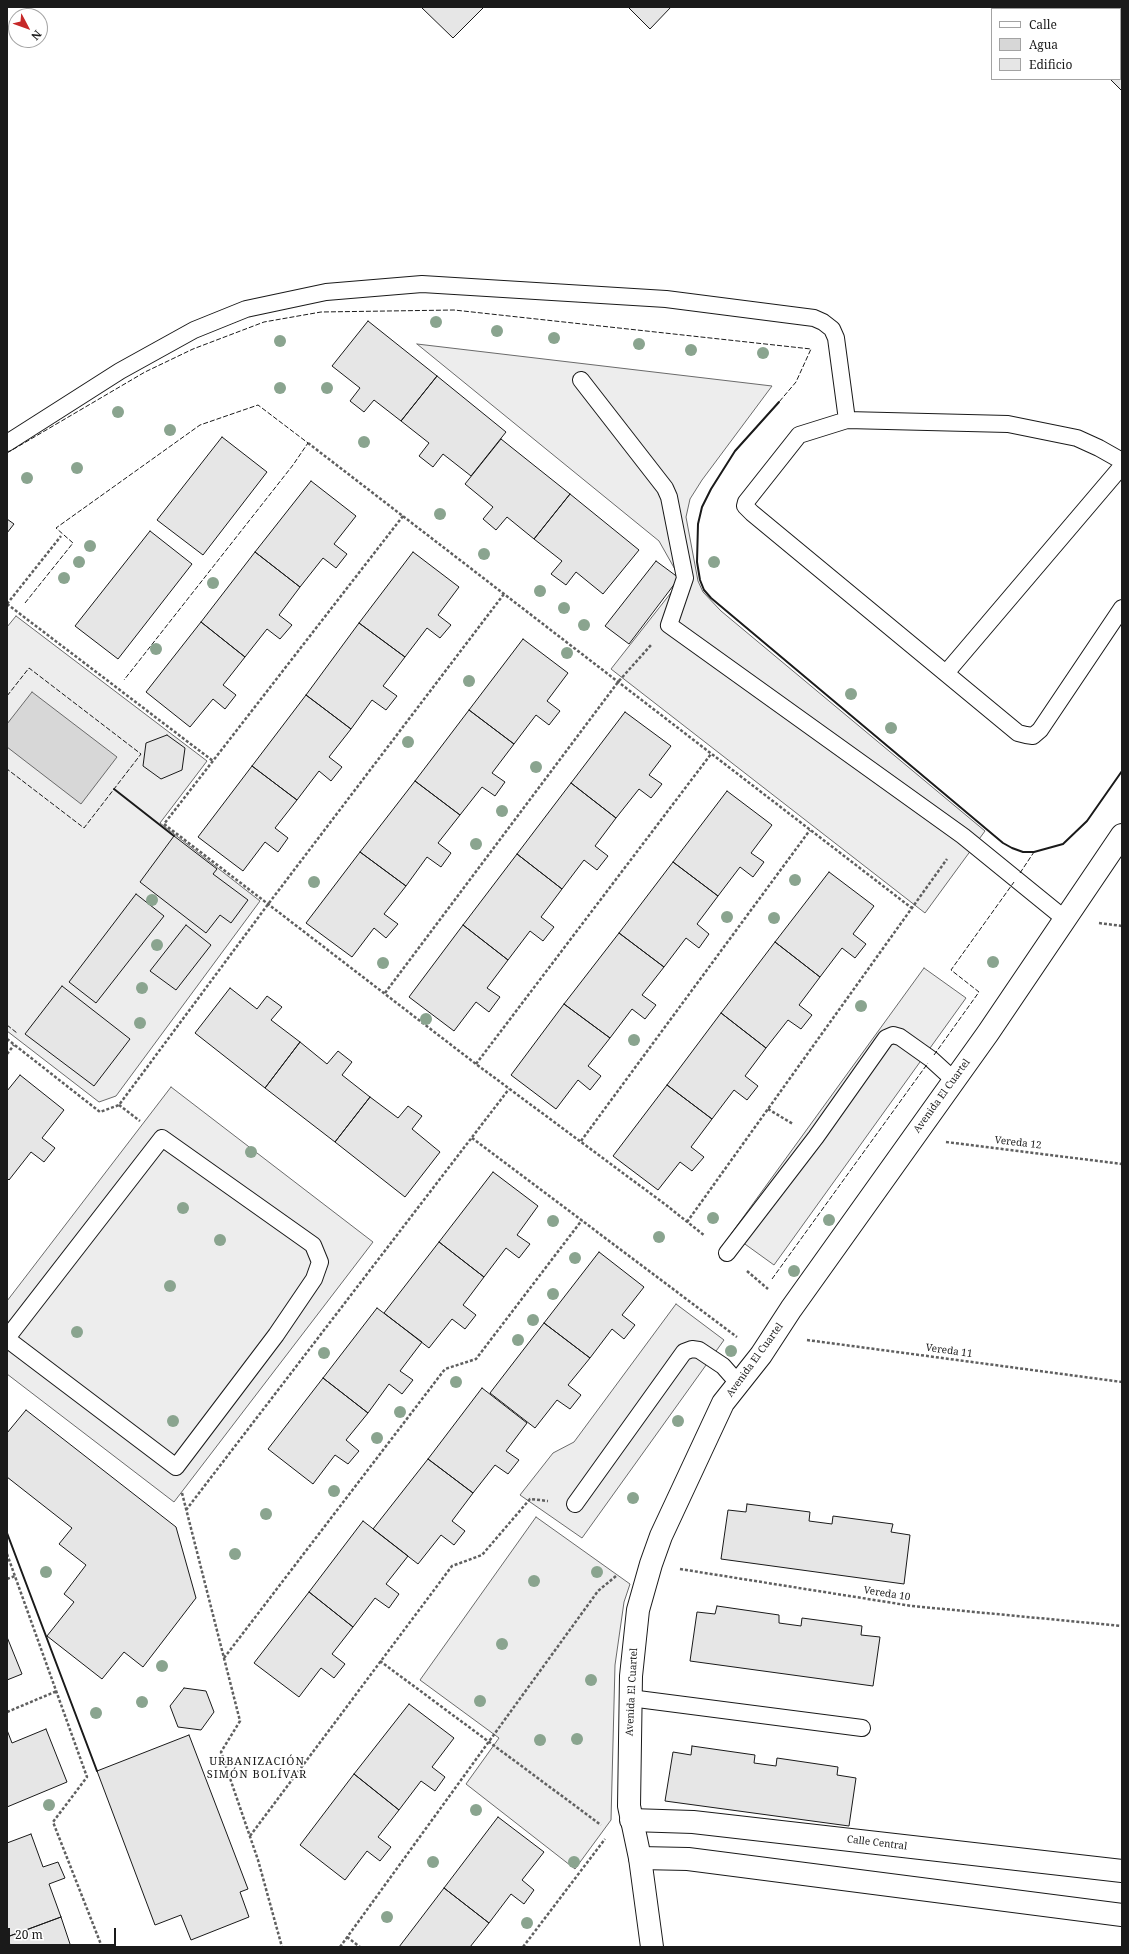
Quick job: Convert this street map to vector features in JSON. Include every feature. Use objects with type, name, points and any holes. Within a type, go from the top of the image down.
[{"type":"main road","name":"Avenida El Cuartel","points":[[652,1947],[640,1858],[630,1813],[630,1698],[638,1610],[651,1564],[661,1536],[723,1403],[761,1355],[791,1309],[954,1080],[1122,835]]},
{"type":"main road","name":"Calle Central","points":[[630,1813],[652,1822],[694,1822],[1122,1871]]},
{"type":"main road","points":[[640,1858],[688,1859],[1122,1915]]},
{"type":"lane","points":[[7,443],[120,371],[194,330],[246,309],[326,292],[422,284],[666,299],[814,318],[824,322],[832,329],[836,338],[847,420]]},
{"type":"lane","points":[[581,380],[665,488],[669,497],[685,578],[669,625],[963,836],[1065,918]]},
{"type":"lane","points":[[1122,461],[1077,438],[1008,424],[847,420],[799,435],[750,496],[745,506],[1018,733],[1033,736],[1040,730],[1122,608]]},
{"type":"lane","points":[[946,673],[1122,466]]},
{"type":"lane","points":[[727,1253],[816,1137],[886,1038],[893,1035],[900,1037],[931,1058],[954,1080]]},
{"type":"lane","points":[[162,1138],[313,1245],[320,1262],[314,1279],[276,1335],[176,1467],[7,1339],[162,1138]]},
{"type":"lane","points":[[575,1504],[684,1352],[692,1349],[699,1350],[723,1366],[738,1383]]},
{"type":"lane","points":[[630,1698],[862,1728]]},
{"type":"path","points":[[308,443],[913,909]]},
{"type":"path","points":[[403,516],[164,824],[269,903],[476,1064],[581,1141],[687,1222],[727,1253],[791,1309]]},
{"type":"path","points":[[61,536],[7,604],[213,760]]},
{"type":"path","points":[[7,1039],[100,1112],[118,1105],[269,903],[504,594]]},
{"type":"path","points":[[385,993],[618,682],[669,625]]},
{"type":"path","points":[[476,1064],[712,754]]},
{"type":"path","points":[[581,1141],[810,830]]},
{"type":"path","points":[[687,1222],[913,909],[963,836]]},
{"type":"path","points":[[7,1054],[14,1045]]},
{"type":"path","points":[[186,1510],[510,1089]]},
{"type":"path","points":[[472,1138],[761,1355]]},
{"type":"path","name":"Vereda 12","points":[[912,1138],[1122,1164]]},
{"type":"path","points":[[224,1658],[445,1369],[476,1359],[582,1220]]},
{"type":"path","name":"Vereda 11","points":[[774,1336],[1122,1382]]},
{"type":"path","points":[[176,1467],[240,1721],[221,1752],[250,1836],[282,1947]]},
{"type":"path","points":[[250,1836],[452,1566],[482,1555],[530,1499],[575,1504]]},
{"type":"path","points":[[7,1554],[87,1777],[53,1822],[102,1947]]},
{"type":"path","points":[[340,1947],[598,1591],[612,1577],[651,1564]]},
{"type":"path","name":"Vereda 10","points":[[651,1564],[912,1606],[1122,1626]]},
{"type":"path","points":[[7,1579],[15,1576]]},
{"type":"path","points":[[380,1662],[610,1832]]},
{"type":"path","points":[[7,1712],[57,1691]]},
{"type":"path","points":[[524,1947],[610,1832],[630,1813]]},
{"type":"path","points":[[347,1937],[360,1947]]},
{"type":"shaded area","points":[[417,344],[772,386],[702,480],[690,499],[686,517],[698,581],[703,592],[721,611],[985,831],[925,913],[611,669],[681,580],[659,541]]},
{"type":"shaded area","points":[[16,616],[207,761],[160,823],[260,901],[116,1096],[99,1102],[7,1031],[7,627]]},
{"type":"shaded area","points":[[924,968],[966,998],[774,1265],[731,1234]]},
{"type":"shaded area","points":[[171,1087],[373,1242],[174,1502],[7,1374],[7,1301]]},
{"type":"shaded area","points":[[676,1304],[724,1340],[582,1538],[520,1495],[553,1453],[574,1442]]},
{"type":"shaded area","points":[[536,1517],[630,1584],[624,1602],[615,1665],[611,1820],[575,1869],[466,1784],[499,1738],[420,1680]]},
{"type":"water","points":[[32,692],[117,757],[81,804],[7,747],[7,724]]},
{"type":"building","points":[[421,7],[484,7],[453,38]]},
{"type":"building","points":[[628,7],[671,7],[650,29]]},
{"type":"building","points":[[1036,7],[1111,7],[1110,8]]},
{"type":"building","points":[[1122,7],[1122,91],[1111,80],[1121,80],[1121,8],[1110,8]]},
{"type":"building","points":[[368,321],[437,376],[401,421],[374,400],[364,412],[350,401],[360,388],[332,366]]},
{"type":"building","points":[[437,376],[506,432],[471,476],[443,454],[433,467],[419,456],[429,443],[401,421]]},
{"type":"building","points":[[222,437],[267,472],[203,555],[157,520]]},
{"type":"building","points":[[501,439],[570,494],[534,539],[507,517],[496,530],[483,519],[493,507],[465,484]]},
{"type":"building","points":[[311,481],[356,516],[334,544],[347,554],[336,568],[323,558],[300,587],[255,552]]},
{"type":"building","points":[[570,494],[639,550],[603,594],[576,572],[566,585],[551,574],[562,561],[534,539]]},
{"type":"building","points":[[7,519],[14,524],[7,533]]},
{"type":"building","points":[[150,531],[192,564],[118,659],[75,626]]},
{"type":"building","points":[[255,552],[300,587],[279,615],[292,625],[280,639],[267,629],[245,657],[201,622]]},
{"type":"building","points":[[413,552],[459,587],[438,615],[451,625],[440,638],[427,628],[405,657],[359,623]]},
{"type":"building","points":[[656,561],[679,578],[629,644],[605,626]]},
{"type":"building","points":[[201,622],[245,657],[223,685],[236,695],[225,709],[213,699],[190,727],[146,692]]},
{"type":"building","points":[[359,623],[405,657],[383,686],[397,696],[386,710],[372,700],[351,729],[306,695]]},
{"type":"building","points":[[523,639],[568,673],[547,701],[560,711],[549,725],[536,715],[514,744],[469,710]]},
{"type":"building","points":[[306,695],[351,729],[329,757],[342,767],[331,781],[319,771],[297,800],[252,766]]},
{"type":"building","points":[[469,710],[514,744],[492,773],[505,782],[495,796],[482,787],[460,815],[415,781]]},
{"type":"building","points":[[625,712],[671,746],[649,775],[662,784],[651,798],[639,789],[616,818],[571,783]]},
{"type":"building","points":[[167,735],[185,748],[182,770],[161,779],[143,766],[146,743]]},
{"type":"building","points":[[252,766],[297,800],[275,828],[288,838],[278,852],[265,842],[243,871],[198,837]]},
{"type":"building","points":[[415,781],[460,815],[438,843],[451,853],[441,867],[427,857],[406,886],[360,852]]},
{"type":"building","points":[[571,783],[616,818],[595,846],[608,856],[597,870],[584,860],[562,889],[517,854]]},
{"type":"building","points":[[727,791],[772,825],[751,853],[764,862],[753,877],[740,867],[718,896],[673,862]]},
{"type":"building","points":[[174,836],[217,869],[213,874],[248,900],[231,923],[220,915],[206,933],[140,882]]},
{"type":"building","points":[[360,852],[406,886],[384,914],[398,924],[386,938],[374,928],[352,957],[306,923]]},
{"type":"building","points":[[517,854],[562,889],[541,917],[554,927],[543,941],[530,931],[508,960],[463,925]]},
{"type":"building","points":[[673,862],[718,896],[697,924],[709,934],[699,948],[686,938],[664,967],[619,933]]},
{"type":"building","points":[[829,872],[874,906],[853,934],[866,944],[855,958],[842,948],[820,977],[775,942]]},
{"type":"building","points":[[136,894],[164,916],[96,1003],[69,982]]},
{"type":"building","points":[[186,925],[211,945],[176,990],[150,971]]},
{"type":"building","points":[[463,925],[508,960],[487,988],[500,997],[489,1012],[476,1002],[454,1031],[409,997]]},
{"type":"building","points":[[619,933],[664,967],[642,995],[656,1005],[645,1019],[632,1009],[610,1038],[564,1004]]},
{"type":"building","points":[[775,942],[820,977],[799,1005],[812,1015],[801,1029],[788,1020],[766,1048],[721,1013]]},
{"type":"building","points":[[62,986],[130,1039],[94,1086],[25,1034]]},
{"type":"building","points":[[230,988],[257,1009],[267,996],[282,1007],[271,1020],[300,1042],[265,1088],[195,1033]]},
{"type":"building","points":[[564,1004],[610,1038],[588,1066],[601,1076],[590,1090],[578,1080],[556,1109],[511,1075]]},
{"type":"building","points":[[721,1013],[766,1048],[745,1076],[758,1086],[747,1100],[734,1090],[712,1119],[667,1085]]},
{"type":"building","points":[[300,1042],[327,1064],[338,1051],[352,1062],[342,1075],[370,1097],[335,1142],[265,1088]]},
{"type":"building","points":[[20,1075],[64,1110],[42,1138],[55,1148],[44,1162],[31,1152],[9,1180],[7,1178],[7,1091]]},
{"type":"building","points":[[667,1085],[712,1119],[691,1147],[704,1157],[692,1171],[680,1162],[658,1190],[613,1156]]},
{"type":"building","points":[[370,1097],[398,1118],[408,1106],[422,1116],[412,1129],[440,1152],[405,1197],[335,1142]]},
{"type":"building","points":[[493,1172],[538,1206],[517,1235],[530,1244],[519,1258],[506,1248],[484,1277],[439,1242]]},
{"type":"building","points":[[439,1242],[484,1277],[463,1305],[476,1315],[465,1329],[452,1319],[429,1348],[384,1313]]},
{"type":"building","points":[[599,1252],[644,1287],[622,1315],[635,1325],[624,1339],[612,1329],[590,1358],[544,1323]]},
{"type":"building","points":[[377,1308],[422,1342],[400,1371],[413,1380],[402,1394],[389,1384],[368,1413],[323,1378]]},
{"type":"building","points":[[544,1323],[590,1358],[568,1385],[581,1395],[570,1409],[557,1400],[535,1428],[490,1393]]},
{"type":"building","points":[[323,1378],[368,1413],[346,1440],[359,1451],[348,1464],[335,1455],[313,1484],[268,1449]]},
{"type":"building","points":[[482,1388],[527,1423],[506,1451],[519,1460],[508,1474],[495,1465],[473,1493],[428,1459]]},
{"type":"building","points":[[26,1410],[176,1527],[196,1598],[143,1667],[124,1652],[102,1679],[47,1636],[74,1602],[64,1594],[86,1565],[59,1544],[72,1528],[7,1477],[7,1433]]},
{"type":"building","points":[[428,1459],[473,1493],[452,1521],[465,1531],[454,1545],[441,1535],[418,1564],[373,1529]]},
{"type":"building","points":[[747,1504],[810,1512],[809,1521],[832,1524],[833,1516],[893,1524],[891,1532],[910,1535],[904,1584],[721,1559],[728,1510],[746,1512]]},
{"type":"building","points":[[363,1521],[408,1556],[386,1584],[399,1594],[389,1608],[375,1598],[353,1627],[309,1592]]},
{"type":"building","points":[[309,1592],[353,1627],[332,1654],[345,1664],[334,1678],[321,1668],[299,1697],[254,1663]]},
{"type":"building","points":[[717,1606],[779,1615],[779,1623],[801,1626],[802,1618],[862,1626],[861,1635],[880,1637],[873,1686],[690,1661],[697,1612],[715,1614]]},
{"type":"building","points":[[7,1637],[22,1674],[7,1680]]},
{"type":"building","points":[[184,1688],[206,1691],[214,1712],[201,1730],[178,1727],[170,1706]]},
{"type":"building","points":[[409,1704],[454,1738],[432,1767],[445,1777],[435,1791],[421,1781],[399,1810],[354,1774]]},
{"type":"building","points":[[46,1729],[67,1782],[7,1807],[7,1730],[12,1743]]},
{"type":"building","points":[[189,1735],[248,1889],[240,1892],[249,1917],[191,1940],[181,1915],[155,1925],[97,1771]]},
{"type":"building","points":[[692,1746],[755,1755],[754,1763],[776,1766],[777,1758],[838,1767],[837,1775],[856,1778],[849,1826],[665,1801],[673,1752],[691,1755]]},
{"type":"building","points":[[354,1774],[399,1810],[378,1837],[391,1847],[380,1861],[367,1851],[345,1880],[300,1845]]},
{"type":"building","points":[[498,1817],[544,1852],[522,1880],[534,1890],[524,1904],[511,1894],[489,1923],[444,1888]]},
{"type":"building","points":[[31,1834],[43,1867],[58,1862],[65,1878],[49,1884],[61,1917],[7,1937],[7,1843]]},
{"type":"building","points":[[444,1888],[489,1923],[470,1947],[399,1947]]},
{"type":"building","points":[[61,1917],[71,1947],[11,1947],[7,1937]]},
{"type":"fence","points":[[7,453],[145,372],[193,349],[264,322],[321,312],[454,310],[811,349],[796,382],[779,402]]},
{"type":"fence","points":[[25,603],[73,543],[56,528],[200,425],[258,405],[308,443],[293,465],[124,680]]},
{"type":"fence","points":[[7,696],[29,668],[141,754],[84,828],[7,769]]},
{"type":"fence","points":[[1020,873],[1034,852]]},
{"type":"fence","points":[[934,1055],[979,992],[951,970],[1014,882]]},
{"type":"fence","points":[[7,1025],[17,1033]]},
{"type":"fence","points":[[772,1279],[928,1063]]},
{"type":"wall","points":[[779,402],[735,451],[711,489],[702,507],[698,524],[697,562],[700,580],[704,590],[711,598],[1003,843],[1012,848],[1023,852],[1034,852],[1063,844],[1087,821],[1122,771]]},
{"type":"wall","points":[[114,789],[174,836]]},
{"type":"wall","points":[[7,1533],[97,1771]]},
{"type":"district","name":"URBANIZACIÓN SIMÓN BOLÍVAR","points":[[257,1768]]}]
